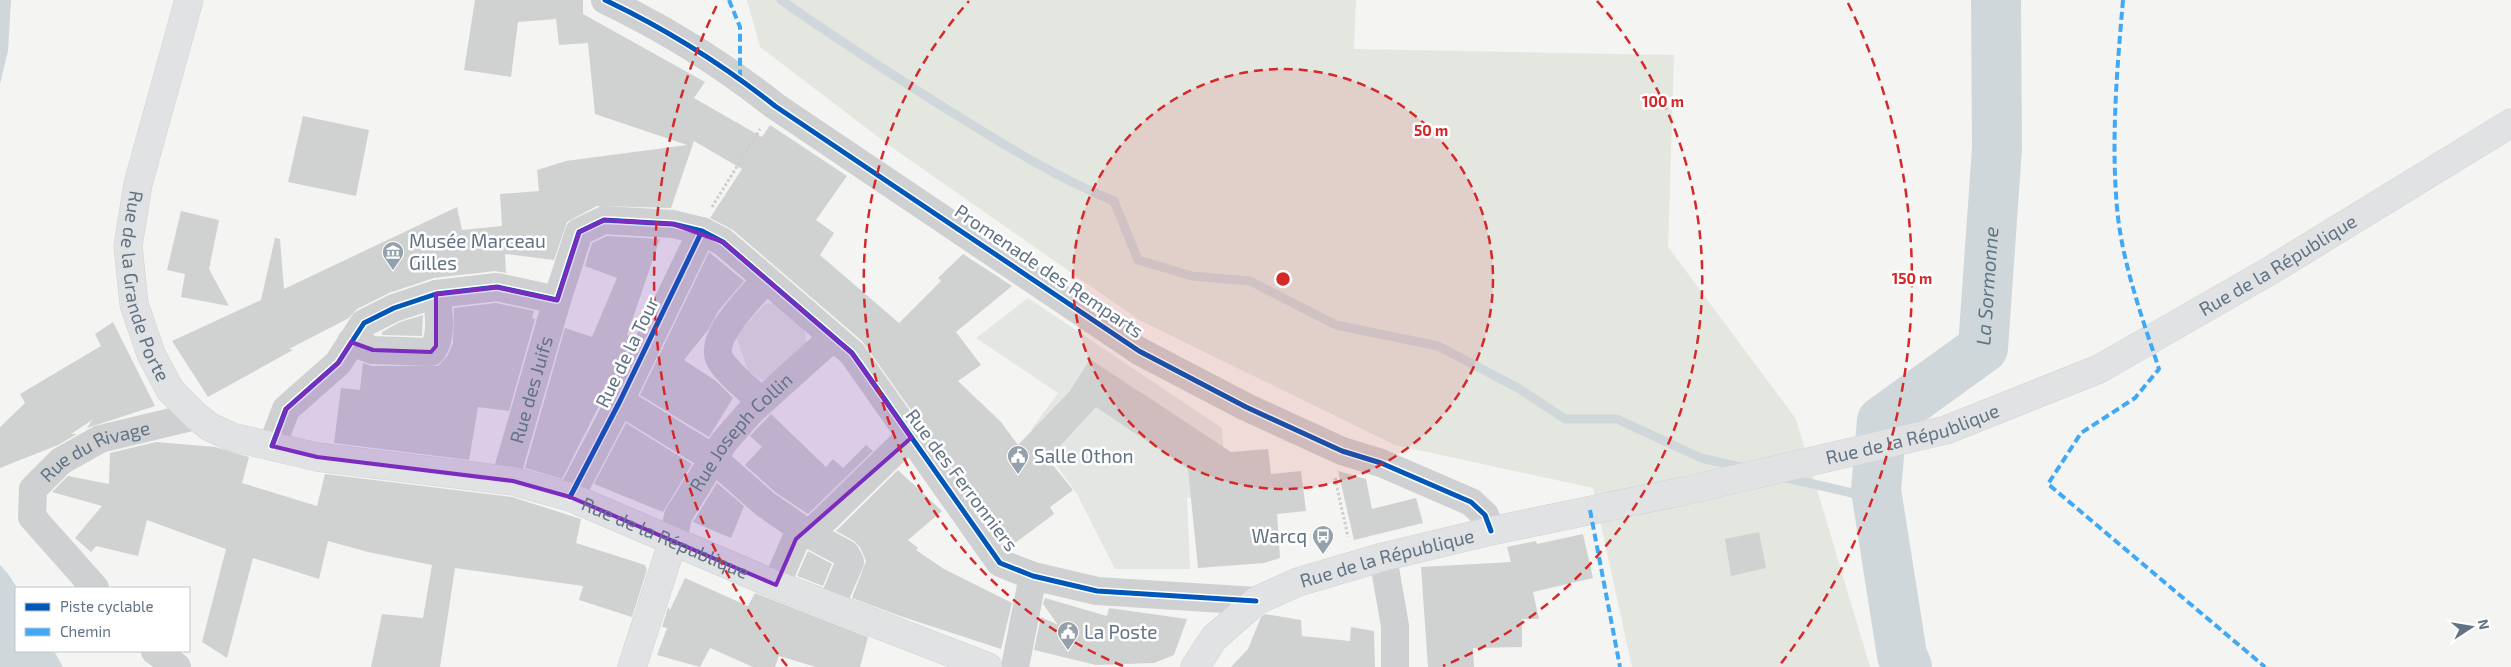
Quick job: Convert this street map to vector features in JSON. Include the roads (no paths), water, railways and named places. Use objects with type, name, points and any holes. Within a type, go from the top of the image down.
[{"type":"main road","name":"Rue de la Grande Porte","points":[[189,0],[138,184],[128,246],[134,304],[151,354],[170,390],[210,427],[232,437],[272,446]]},
{"type":"main road","name":"Rue de la République","points":[[1195,667],[1214,638],[1256,601],[1298,582],[1355,564],[1491,530],[1684,491],[1946,430],[2099,368],[2273,269],[2511,123]]},
{"type":"main road","name":"Rue de la République","points":[[272,446],[332,459],[505,480],[570,497],[776,585],[988,667]]},
{"type":"main road","points":[[632,667],[673,541]]},
{"type":"street","name":"Promenade des Remparts","points":[[605,0],[653,23],[716,62],[775,106],[1139,350],[1246,407],[1342,451],[1381,463],[1471,502],[1485,515],[1491,530]]},
{"type":"street","name":"Rue des Juifs","points":[[505,480],[557,300],[579,232],[604,220],[673,224],[708,234]]},
{"type":"street","name":"Rue des Ferronniers","points":[[708,234],[766,279],[832,338],[852,353],[1000,563],[1033,576],[1097,591],[1256,601]]},
{"type":"street","name":"Rue de la Tour","points":[[570,497],[708,234]]},
{"type":"street","points":[[761,401],[721,362],[716,349],[720,335],[766,279]]},
{"type":"street","points":[[272,446],[286,409],[338,363],[364,322],[394,308],[436,294],[497,287],[557,300]]},
{"type":"street","points":[[351,342],[373,350],[431,352],[436,346],[439,313],[436,294]]},
{"type":"street","name":"Rue Joseph Collin","points":[[673,541],[678,516],[724,442],[761,401],[832,338]]},
{"type":"street","points":[[620,401],[714,458],[765,504],[807,533],[846,554],[850,562],[831,606]]},
{"type":"street","name":"Rue du Rivage","points":[[94,587],[32,517],[33,490],[62,461],[100,440],[196,416]]},
{"type":"street","points":[[776,585],[796,539],[817,527],[902,444],[912,438]]},
{"type":"street","points":[[1383,557],[1395,626],[1395,667]]},
{"type":"street","points":[[1015,667],[1033,576]]},
{"type":"street","points":[[156,652],[177,667]]},
{"type":"waterway","points":[[781,0],[893,75],[998,141],[1055,173],[1114,201],[1138,260],[1192,276],[1250,281],[1336,325],[1438,346],[1518,388],[1565,419],[1617,419],[1701,458],[1744,468]]},
{"type":"waterway","name":"La Sormonne","points":[[1907,667],[1902,655],[1876,490],[1882,421],[1983,348],[1997,148],[1996,0]]},
{"type":"waterway","points":[[1783,477],[1878,499]]},
{"type":"place","name":"Musée Marceau Gilles","points":[[393,271]]},
{"type":"place","name":"Salle Othon","points":[[1018,475]]},
{"type":"place","name":"Warcq","points":[[1323,555]]},
{"type":"place","name":"La Poste","points":[[1068,651]]}]
